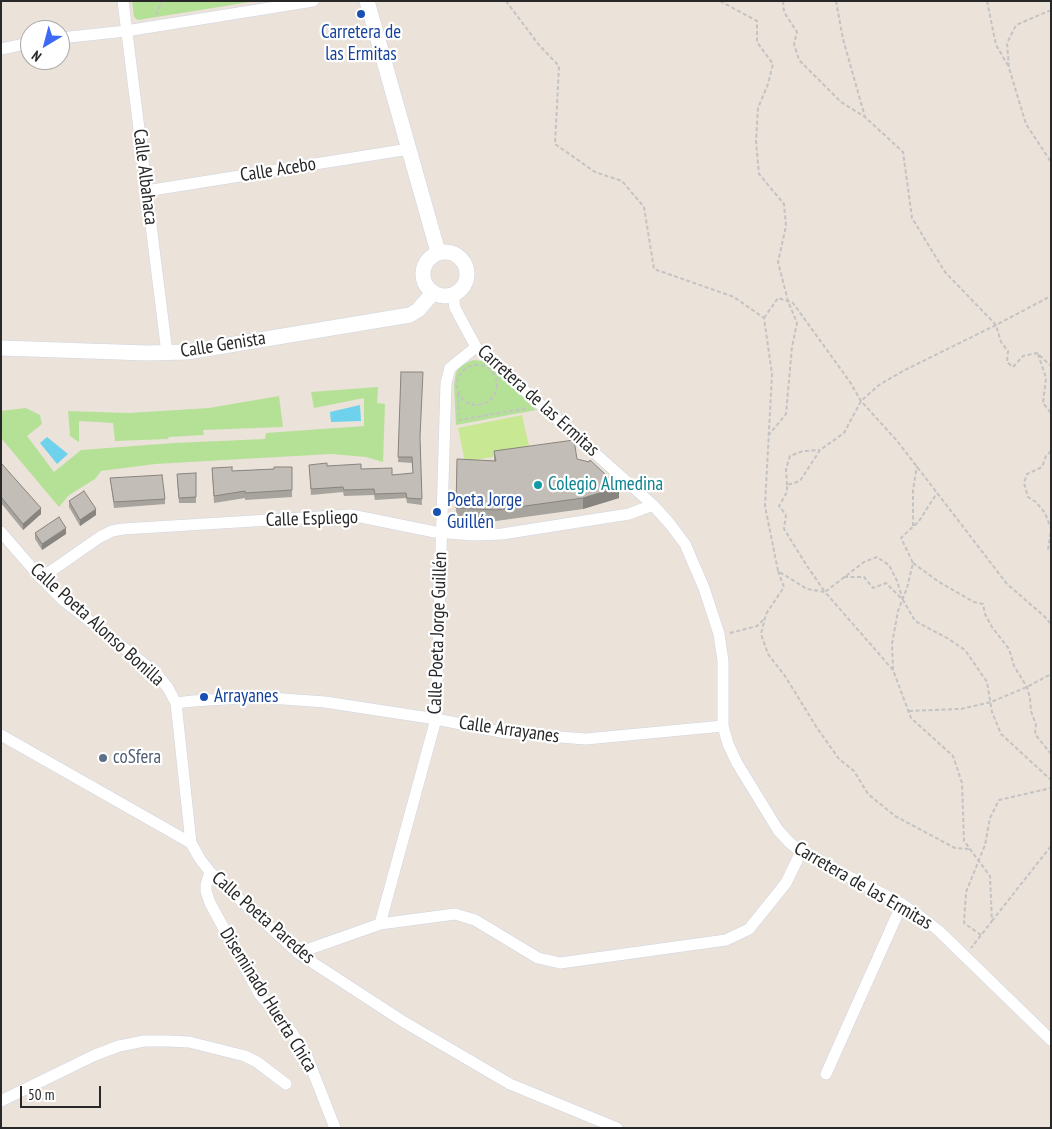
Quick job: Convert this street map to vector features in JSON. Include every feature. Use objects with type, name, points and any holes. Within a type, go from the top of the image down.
[{"type":"street","name":"Calle Albahaca","points":[[123,1],[167,353]]},
{"type":"street","points":[[70,37],[126,31],[313,1]]},
{"type":"street","points":[[367,1],[438,252]]},
{"type":"street","points":[[1,49],[20,44]]},
{"type":"street","name":"Calle Acebo","points":[[146,191],[409,149]]},
{"type":"street","points":[[438,252],[452,252],[458,255],[467,266],[468,273],[464,286],[453,295],[439,296],[433,293],[424,282],[423,274],[426,261],[438,252]]},
{"type":"street","name":"Calle Genista","points":[[1,348],[188,352],[410,315],[418,310],[433,293]]},
{"type":"street","name":"Carretera de las Ermitas","points":[[453,295],[455,308],[476,346],[653,504],[685,544],[704,588],[720,636],[723,661],[723,726],[728,744],[736,763],[778,830],[801,852],[902,904],[939,931],[1051,1040]]},
{"type":"street","name":"Calle Poeta Jorge Guillén","points":[[380,924],[436,719],[446,383],[450,368],[476,346]]},
{"type":"street","name":"Calle Espliego","points":[[41,578],[100,537],[112,531],[124,529],[351,515],[442,532],[474,535],[518,532],[629,514],[653,504]]},
{"type":"street","name":"Calle Poeta Alonso Bonilla","points":[[1,532],[41,578],[64,600],[156,673],[168,688],[176,703],[191,844]]},
{"type":"street","name":"Calle Arrayanes","points":[[176,703],[193,700],[256,698],[325,702],[436,719],[506,733],[586,739],[723,726]]},
{"type":"street","name":"Calle Poeta Paredes","points":[[1,735],[191,844],[210,872],[298,954],[404,1022],[510,1084],[617,1128]]},
{"type":"street","points":[[298,954],[380,924],[455,914],[475,920],[538,958],[560,963],[726,940],[749,928],[786,882],[801,852]]},
{"type":"street","name":"Diseminado Huerta Chica","points":[[210,872],[206,885],[210,903],[260,994],[291,1031],[306,1054],[335,1128]]},
{"type":"street","points":[[826,1074],[902,904]]},
{"type":"street","points":[[1,1101],[95,1055],[119,1046],[144,1042],[189,1042],[245,1056],[257,1062],[286,1084]]},
{"type":"path","points":[[152,27],[162,1]]},
{"type":"path","points":[[506,1],[539,45],[559,66],[555,144],[595,172],[622,182],[644,207],[654,269],[734,298],[764,318]]},
{"type":"path","points":[[720,1],[757,21],[757,42],[773,64],[768,84],[758,108],[756,142],[759,174],[784,204],[786,226],[778,262],[788,301],[797,323],[792,347],[786,414],[768,436]]},
{"type":"path","points":[[783,1],[784,12],[797,32],[794,44],[799,60],[841,102],[865,117],[903,152],[912,218],[945,272],[996,325],[1001,342],[1008,351],[1006,362],[1013,367],[1023,356],[1037,353]]},
{"type":"path","points":[[836,1],[843,39],[865,117]]},
{"type":"path","points":[[987,1],[996,45],[1009,68]]},
{"type":"path","points":[[1051,10],[1016,25],[1007,43],[1009,68],[1026,124],[1051,162]]},
{"type":"path","points":[[787,485],[800,481],[820,450],[844,433],[861,401],[879,385],[903,370],[1051,296]]},
{"type":"path","points":[[720,636],[758,626],[784,587],[778,571],[765,506],[772,374],[764,318],[778,298],[793,303],[850,382],[861,401],[898,442],[1007,584],[1051,624]]},
{"type":"path","points":[[1037,353],[1051,366]]},
{"type":"path","points":[[1037,353],[1046,378],[1043,402],[1051,413]]},
{"type":"path","points":[[457,387],[464,400],[476,405],[488,402],[498,386],[490,369],[477,364],[464,369],[460,375],[457,387],[459,420],[531,408]]},
{"type":"path","points":[[820,450],[803,451],[790,456],[786,468],[787,492],[779,506],[786,515],[784,529],[825,592],[893,670],[912,718],[953,756],[962,783],[964,841],[990,876],[992,921]]},
{"type":"path","points":[[1051,451],[1046,456],[1042,467],[1027,474],[1024,483],[1028,497],[1036,502],[1045,513],[1051,529],[1048,550],[1051,552]]},
{"type":"path","points":[[913,527],[913,490],[916,466]]},
{"type":"path","points":[[937,494],[919,521],[901,538],[913,563],[974,602],[983,604],[985,614],[1009,650],[1014,666],[1027,687],[1030,698],[1030,711],[1036,725],[1035,734],[1051,754]]},
{"type":"path","points":[[778,571],[807,589],[825,592],[864,562],[877,557],[889,564],[897,581],[902,600]]},
{"type":"path","points":[[893,670],[892,644],[898,611],[908,588],[913,563]]},
{"type":"path","points":[[844,577],[864,577],[873,588],[886,583],[902,600],[916,621],[965,650],[987,682],[992,712],[1001,734],[1051,780]]},
{"type":"path","points":[[765,617],[761,634],[768,654],[785,676],[817,728],[839,758],[854,771],[868,794],[895,816],[955,848],[970,849]]},
{"type":"path","points":[[909,710],[961,709],[991,702],[1027,687],[1051,674]]},
{"type":"path","points":[[981,935],[964,923],[966,892],[985,845],[990,818],[1000,800],[1051,788]]},
{"type":"path","points":[[965,956],[1051,846]]},
{"type":"green space","points":[[132,1],[256,1],[138,20],[134,17]]},
{"type":"green space","points":[[473,360],[483,361],[489,365],[536,410],[456,425],[454,385],[456,373],[460,366]]},
{"type":"green space","points":[[378,387],[377,403],[385,404],[383,462],[366,457],[331,454],[155,464],[101,471],[95,479],[69,495],[59,507],[1,438],[1,411],[26,408],[40,415],[42,424],[27,436],[54,472],[81,450],[265,439],[266,433],[364,426],[364,398],[314,408],[311,392]]},
{"type":"green space","points":[[279,396],[283,427],[203,430],[204,435],[169,437],[168,439],[115,441],[113,423],[79,421],[79,442],[70,436],[68,411],[129,413],[209,408]]},
{"type":"green space","points":[[522,415],[530,450],[465,462],[458,428]]},
{"type":"water","points":[[360,405],[361,421],[331,422],[330,412]]},
{"type":"water","points":[[47,437],[68,454],[57,464],[40,443]]},
{"type":"building","points":[[401,372],[423,372],[420,437],[422,499],[407,498],[406,493],[375,494],[374,489],[344,490],[343,487],[311,489],[309,465],[327,463],[327,466],[361,464],[361,469],[392,468],[392,475],[413,473],[412,457],[398,457]]},
{"type":"building","points":[[574,440],[577,459],[589,462],[590,460],[619,487],[583,498],[496,510],[456,508],[457,459],[496,461],[494,451]]},
{"type":"building","points":[[1,463],[41,508],[23,524],[1,497]]},
{"type":"building","points":[[232,467],[232,471],[292,467],[292,490],[245,493],[245,491],[214,496],[212,468]]},
{"type":"building","points":[[196,473],[196,497],[179,498],[177,474]]},
{"type":"building","points":[[162,475],[165,499],[114,502],[110,478]]},
{"type":"building","points":[[84,491],[96,509],[80,520],[69,501]]},
{"type":"building","points":[[59,517],[66,528],[42,544],[35,533]]},
{"type":"place","name":"Carretera de las Ermitas","points":[[361,14]]},
{"type":"place","name":"Colegio Almedina","points":[[538,485]]},
{"type":"place","name":"Poeta Jorge Guillén","points":[[437,512]]},
{"type":"place","name":"Arrayanes","points":[[204,697]]},
{"type":"place","name":"coSfera","points":[[103,758]]}]
